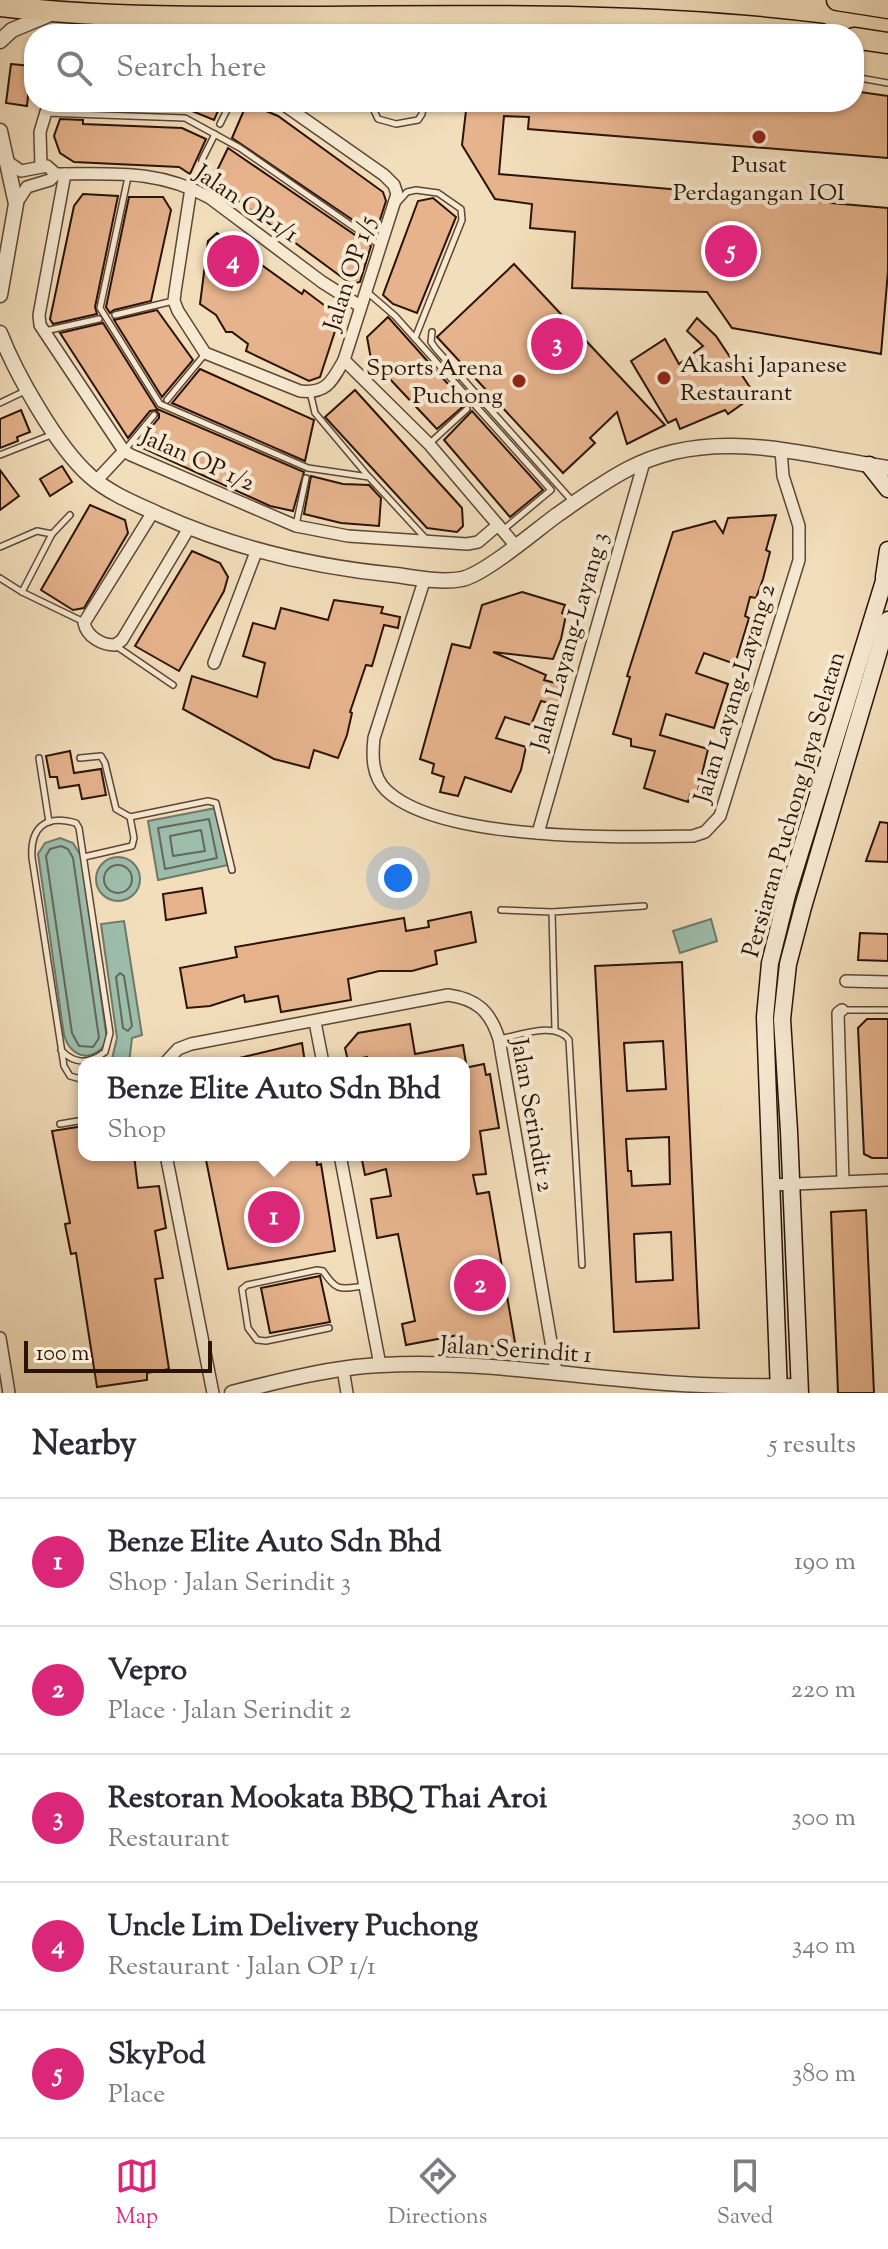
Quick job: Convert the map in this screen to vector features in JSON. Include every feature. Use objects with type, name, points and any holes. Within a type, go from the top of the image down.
[{"type":"highway","points":[[837,0],[888,8]]},
{"type":"highway","points":[[0,6],[54,13]]},
{"type":"highway","points":[[0,16],[54,13],[409,24]]},
{"type":"highway","points":[[864,39],[888,43]]},
{"type":"main road","points":[[869,465],[888,489]]},
{"type":"main road","points":[[883,586],[888,550]]},
{"type":"main road","name":"Persiaran Puchong Jaya Selatan","points":[[779,1390],[765,1017],[770,963],[787,895],[888,568]]},
{"type":"main road","name":"Persiaran Puchong Jaya Selatan","points":[[799,1390],[782,1019],[788,964],[885,641],[888,620]]},
{"type":"street","points":[[27,24],[54,13]]},
{"type":"street","points":[[0,41],[12,30],[24,25]]},
{"type":"street","points":[[41,167],[40,132],[46,112]]},
{"type":"street","name":"Jalan OP 1/5","points":[[294,112],[384,175],[394,185],[397,194],[344,360],[429,444],[515,545]]},
{"type":"street","points":[[0,131],[15,211]]},
{"type":"street","name":"Jalan OP 1/1","points":[[4,162],[21,171],[47,166],[60,174],[128,174],[169,179],[210,198],[322,282],[360,306]]},
{"type":"street","points":[[0,295],[15,211],[27,187],[60,174]]},
{"type":"street","points":[[43,331],[39,315],[60,174]]},
{"type":"street","points":[[191,188],[174,301],[205,353],[300,391],[310,392],[326,388],[333,382],[344,360]]},
{"type":"street","name":"Jalan OP 1/2","points":[[43,331],[124,451],[296,526],[348,536],[429,542],[478,542],[500,528]]},
{"type":"street","points":[[0,333],[28,390],[79,465],[96,481],[116,494],[189,528],[256,552],[320,566],[425,578],[465,578],[480,573],[515,545],[630,467],[671,452],[706,444],[781,450],[888,468]]},
{"type":"street","name":"Jalan Layang-Layang 2","points":[[425,578],[374,738],[373,766],[385,789],[439,818],[538,833],[616,838],[693,836],[705,832],[720,816],[799,560],[799,526],[783,476],[781,450]]},
{"type":"street","points":[[96,481],[124,451]]},
{"type":"street","name":"Jalan Layang-Layang 3","points":[[538,833],[644,462]]},
{"type":"street","points":[[153,512],[84,623],[90,635],[101,642],[115,645],[122,640],[189,528]]},
{"type":"street","points":[[214,663],[256,552]]},
{"type":"street","points":[[846,981],[888,982]]},
{"type":"street","name":"Jalan Serindit 2","points":[[171,1057],[178,1049],[191,1044],[448,995],[467,998],[486,1012],[499,1039],[556,1371]]},
{"type":"street","points":[[842,1010],[838,1013],[843,1182]]},
{"type":"street","points":[[315,1022],[322,1057]]},
{"type":"street","points":[[167,1161],[213,1393]]},
{"type":"street","points":[[341,1161],[380,1365]]},
{"type":"street","points":[[772,1185],[888,1180]]},
{"type":"street","points":[[0,1338],[6,1392]]},
{"type":"street","name":"Jalan Serindit 1","points":[[232,1393],[343,1369],[380,1365],[474,1365],[556,1371],[643,1387],[799,1390]]},
{"type":"street","points":[[343,1369],[347,1393]]},
{"type":"lane","points":[[864,79],[888,83]]},
{"type":"lane","points":[[110,112],[185,118],[240,148],[381,246]]},
{"type":"lane","points":[[220,124],[226,112]]},
{"type":"lane","points":[[375,112],[378,119],[396,124],[418,120],[422,112]]},
{"type":"lane","points":[[202,160],[215,134]]},
{"type":"lane","points":[[128,174],[100,308],[160,404],[308,468],[369,477]]},
{"type":"lane","points":[[395,206],[407,192],[430,190],[461,209],[462,220],[415,338]]},
{"type":"lane","points":[[365,291],[395,316],[551,490],[500,528]]},
{"type":"lane","points":[[115,315],[174,301]]},
{"type":"lane","points":[[43,331],[99,319]]},
{"type":"lane","points":[[432,332],[431,342],[436,349],[575,503]]},
{"type":"lane","points":[[167,400],[205,353]]},
{"type":"lane","points":[[0,403],[28,390]]},
{"type":"lane","points":[[310,392],[315,413],[429,542]]},
{"type":"lane","points":[[429,444],[467,409]]},
{"type":"lane","points":[[124,451],[154,415]]},
{"type":"lane","points":[[0,455],[56,433]]},
{"type":"lane","points":[[296,526],[306,478]]},
{"type":"lane","points":[[22,592],[52,534],[70,515]]},
{"type":"lane","points":[[0,547],[37,531],[52,534]]},
{"type":"lane","points":[[0,578],[84,623]]},
{"type":"lane","points":[[115,645],[173,685]]},
{"type":"lane","points":[[80,758],[101,756],[116,809],[130,817],[212,801],[218,807],[232,870]]},
{"type":"lane","points":[[39,758],[49,822]]},
{"type":"lane","points":[[84,857],[132,846],[134,838],[130,817]]},
{"type":"lane","points":[[78,1078],[70,1076],[64,1066],[32,858],[34,833],[49,822],[60,820],[76,823],[84,857],[109,1043],[105,1052],[96,1057]]},
{"type":"lane","points":[[501,910],[552,912],[644,906]]},
{"type":"lane","points":[[552,912],[555,1029]]},
{"type":"lane","points":[[842,1010],[888,1010]]},
{"type":"lane","points":[[499,1039],[555,1029],[565,1033],[569,1040],[582,1265]]},
{"type":"lane","points":[[61,1050],[72,1060],[78,1061]]},
{"type":"lane","points":[[60,1124],[78,1121]]},
{"type":"lane","points":[[329,1328],[266,1341],[257,1340],[248,1328],[242,1289],[247,1285],[317,1270],[323,1271],[333,1286],[340,1289],[365,1286]]},
{"type":"water","points":[[216,808],[228,865],[158,880],[148,821]]},
{"type":"water","points":[[60,838],[73,843],[81,856],[107,1040],[97,1052],[84,1056],[72,1050],[64,1035],[38,854],[45,843]]},
{"type":"water","points":[[118,857],[133,864],[140,879],[133,894],[118,901],[103,894],[96,879],[103,864]]},
{"type":"water","points":[[711,919],[717,941],[680,953],[673,931]]},
{"type":"water","points":[[124,921],[142,1035],[132,1038],[130,1057],[112,1057],[117,1038],[101,924]]},
{"type":"building","points":[[11,64],[24,65],[24,106],[6,103]]},
{"type":"building","points":[[864,93],[888,96],[888,158],[528,129],[529,117],[504,116],[499,174],[888,208],[888,271],[881,354],[732,328],[707,292],[572,288],[575,232],[530,228],[532,204],[495,199],[462,145],[466,112],[864,112]]},
{"type":"building","points":[[194,112],[218,112],[214,120]]},
{"type":"building","points":[[243,112],[268,112],[278,116],[383,192],[386,201],[375,235],[232,138]]},
{"type":"building","points":[[60,119],[83,120],[83,124],[182,128],[206,139],[190,174],[179,167],[74,162],[60,153],[54,136]]},
{"type":"building","points":[[228,148],[371,246],[360,282],[351,284],[233,197],[209,187]]},
{"type":"building","points":[[83,194],[118,196],[95,307],[97,314],[53,324],[50,319],[74,206]]},
{"type":"building","points":[[129,197],[163,197],[171,210],[151,301],[110,313],[106,307]]},
{"type":"building","points":[[433,198],[456,217],[417,313],[393,304],[383,295],[418,201]]},
{"type":"building","points":[[217,233],[302,294],[304,290],[332,311],[337,325],[320,377],[309,381],[246,351],[248,344],[232,332],[226,332],[216,315],[200,304],[208,241]]},
{"type":"building","points":[[514,264],[665,425],[627,444],[617,412],[590,438],[595,443],[563,473],[437,337]]},
{"type":"building","points":[[157,310],[193,360],[162,397],[114,320]]},
{"type":"building","points":[[388,317],[466,404],[437,429],[371,359],[367,337]]},
{"type":"building","points":[[697,318],[716,336],[755,395],[728,414],[725,410],[680,429],[676,419],[668,423],[631,361],[665,339],[679,364],[703,346],[687,331]]},
{"type":"building","points":[[103,323],[157,409],[304,472],[293,511],[270,506],[136,445],[159,418],[156,410],[150,411],[128,438],[60,333]]},
{"type":"building","points":[[200,369],[314,420],[305,461],[172,403]]},
{"type":"building","points":[[355,390],[462,508],[463,526],[457,532],[427,528],[325,417]]},
{"type":"building","points":[[21,410],[30,432],[0,448],[0,419]]},
{"type":"building","points":[[472,411],[543,490],[510,517],[444,440]]},
{"type":"building","points":[[62,466],[72,482],[50,496],[40,479]]},
{"type":"building","points":[[0,470],[19,496],[0,510]]},
{"type":"building","points":[[311,476],[343,484],[369,485],[381,498],[379,526],[341,523],[304,514]]},
{"type":"building","points":[[90,505],[125,520],[128,533],[84,608],[73,610],[41,590]]},
{"type":"building","points":[[776,515],[766,550],[770,552],[763,579],[756,598],[750,597],[745,616],[749,618],[735,664],[704,653],[696,673],[728,684],[714,728],[666,714],[660,735],[708,749],[697,795],[690,794],[688,802],[644,788],[655,751],[631,746],[631,739],[613,734],[630,677],[627,676],[673,532],[715,521],[723,533],[728,518]]},
{"type":"building","points":[[192,551],[220,563],[228,577],[224,591],[179,671],[135,646]]},
{"type":"building","points":[[522,592],[565,605],[561,639],[553,659],[493,652],[546,675],[544,680],[563,685],[556,705],[541,701],[531,725],[505,717],[496,738],[526,747],[521,770],[511,792],[465,777],[458,796],[440,792],[444,777],[432,773],[434,764],[420,759],[452,644],[470,648],[482,605]]},
{"type":"building","points":[[334,600],[383,607],[381,613],[400,617],[398,628],[384,625],[372,666],[366,665],[338,758],[314,750],[309,768],[274,759],[183,709],[192,676],[257,697],[265,663],[243,656],[253,623],[275,629],[281,608],[328,620]]},
{"type":"building","points":[[70,751],[74,773],[101,769],[106,795],[82,799],[79,785],[59,788],[57,777],[50,777],[46,756]]},
{"type":"building","points":[[880,822],[888,823],[888,862],[866,861]]},
{"type":"building","points":[[202,888],[206,913],[166,920],[163,894]]},
{"type":"building","points":[[471,912],[476,942],[435,951],[437,964],[412,971],[379,971],[348,979],[351,1000],[281,1012],[278,996],[245,1002],[244,995],[210,1006],[187,1008],[180,968],[237,957],[235,947],[404,918],[406,931],[429,927],[428,921]]},
{"type":"building","points":[[860,933],[888,934],[888,961],[858,960]]},
{"type":"building","points":[[682,962],[699,1328],[614,1332],[595,966]],"holes":[[[663,1041],[666,1089],[627,1091],[624,1043]],[[669,1137],[670,1184],[632,1186],[626,1139]],[[671,1232],[673,1280],[636,1282],[634,1234]]]},
{"type":"building","points":[[867,1019],[888,1019],[888,1158],[872,1158],[864,1154],[858,1028]]},
{"type":"building","points":[[410,1024],[415,1054],[463,1045],[465,1057],[347,1057],[345,1048],[358,1033]]},
{"type":"building","points":[[302,1043],[304,1057],[243,1057]]},
{"type":"building","points":[[484,1064],[486,1075],[490,1074],[499,1128],[480,1131],[486,1174],[473,1175],[477,1194],[489,1192],[516,1348],[466,1344],[464,1334],[406,1345],[402,1324],[415,1321],[398,1234],[377,1238],[371,1199],[391,1196],[386,1169],[365,1175],[362,1161],[470,1161],[470,1067]]},
{"type":"building","points":[[78,1127],[78,1161],[135,1161],[138,1188],[159,1186],[166,1228],[155,1231],[163,1278],[155,1279],[169,1369],[147,1373],[147,1380],[97,1387],[76,1253],[71,1254],[65,1224],[70,1223],[52,1131]]},
{"type":"building","points":[[206,1161],[317,1161],[317,1165],[321,1164],[335,1251],[228,1269]]},
{"type":"building","points":[[866,1210],[874,1393],[838,1393],[831,1212]]},
{"type":"building","points":[[320,1276],[330,1322],[270,1333],[261,1288]]},
{"type":"place","name":"Pusat Perdagangan IOI","points":[[759,137]]},
{"type":"place","name":"SkyPod","points":[[731,251]]},
{"type":"place","name":"Uncle Lim Delivery Puchong","points":[[233,261]]},
{"type":"place","name":"Restoran Mookata BBQ Thai Aroi","points":[[557,344]]},
{"type":"place","name":"Akashi Japanese Restaurant","points":[[664,378]]},
{"type":"place","name":"Sports Arena Puchong","points":[[519,381]]},
{"type":"place","name":"Benze Elite Auto Sdn Bhd","points":[[274,1217]]},
{"type":"place","name":"Vepro","points":[[480,1285]]}]
